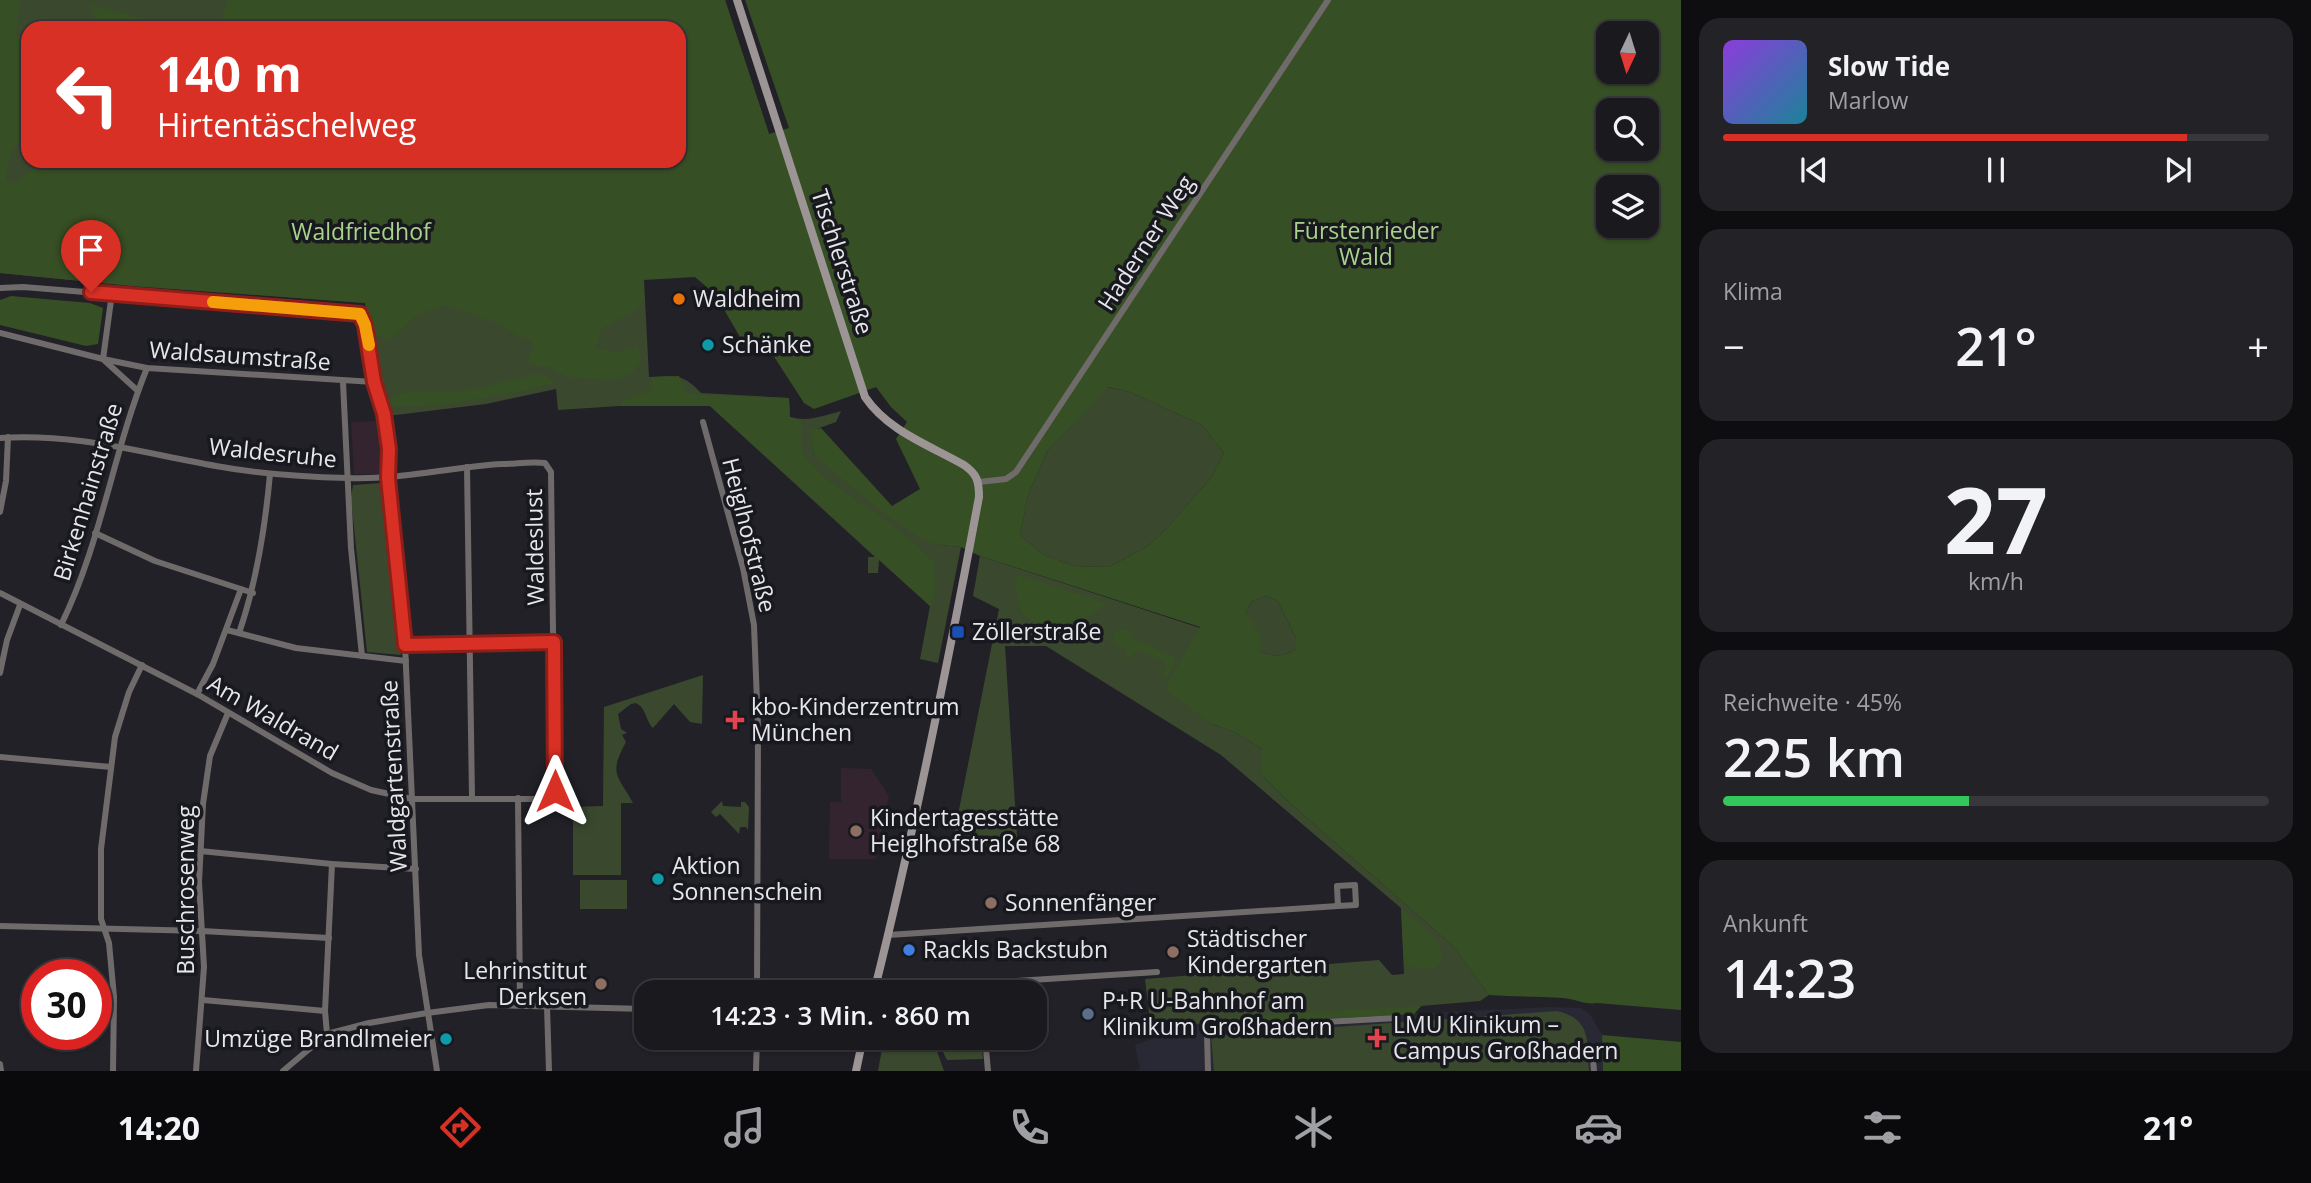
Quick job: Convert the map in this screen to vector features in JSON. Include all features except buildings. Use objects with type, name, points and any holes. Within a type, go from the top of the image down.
[{"type":"street","name":"Tischlerstraße","points":[[737,0],[865,397],[895,428],[964,465],[979,482]]},
{"type":"street","name":"Haderner Weg","points":[[979,482],[1006,479],[1016,472],[1328,0]]},
{"type":"street","points":[[0,288],[23,286],[112,293],[103,359]]},
{"type":"street","name":"Waldgartenstraße","points":[[112,293],[360,314],[365,325],[389,449],[388,478],[406,661],[419,955],[437,1071]]},
{"type":"street","name":"Waldsaumstraße","points":[[0,333],[147,368],[374,382]]},
{"type":"street","name":"Waldsaumstraße","points":[[103,359],[138,391]]},
{"type":"street","name":"Birkenhainstraße","points":[[61,625],[78,587],[120,446],[147,368]]},
{"type":"street","name":"Waldgartenstraße","points":[[343,382],[351,548],[362,656]]},
{"type":"street","name":"Heiglhofstraße","points":[[702,422],[743,568],[754,625],[758,727],[757,980]]},
{"type":"street","points":[[0,512],[6,481],[4,438]]},
{"type":"street","name":"Waldesruhe","points":[[4,438],[60,438],[120,446],[270,474],[349,478],[388,478],[467,467],[545,463]]},
{"type":"street","name":"Waldeslust","points":[[545,463],[551,472],[554,642],[555,791],[549,799]]},
{"type":"street","points":[[467,467],[472,798]]},
{"type":"street","points":[[239,633],[253,593],[270,474]]},
{"type":"street","points":[[877,980],[961,588],[979,497],[979,482]]},
{"type":"street","points":[[95,533],[155,561],[253,593]]},
{"type":"street","points":[[197,694],[213,664],[241,589]]},
{"type":"street","name":"Am Waldrand","points":[[0,593],[197,694],[332,773],[371,790],[412,799],[549,799]]},
{"type":"street","points":[[0,673],[7,640],[20,605]]},
{"type":"street","points":[[227,630],[296,648],[406,661]]},
{"type":"street","points":[[405,645],[554,642]]},
{"type":"street","points":[[113,1071],[114,997],[109,943],[101,919],[101,849],[121,713],[142,665]]},
{"type":"street","name":"Buschrosenweg","points":[[196,1071],[203,1000],[204,947],[201,931],[200,851],[210,756],[228,713]]},
{"type":"street","points":[[0,757],[111,767]]},
{"type":"street","points":[[518,799],[520,1005]]},
{"type":"street","points":[[200,851],[416,869]]},
{"type":"street","points":[[327,1034],[325,1012],[332,864]]},
{"type":"street","points":[[888,935],[1338,906]]},
{"type":"street","points":[[0,926],[104,927],[329,938]]},
{"type":"street","points":[[1033,980],[1157,972]]},
{"type":"street","points":[[203,1000],[325,1012]]},
{"type":"street","points":[[284,1071],[327,1034],[369,1023],[475,1006],[634,1009]]},
{"type":"street","points":[[547,1006],[549,1071]]},
{"type":"street","points":[[1208,1071],[1206,1038],[1207,1033],[1216,1028],[1397,1018]]},
{"type":"street","points":[[756,1071],[757,1050]]},
{"type":"street","points":[[856,1071],[860,1050]]},
{"type":"street","points":[[986,1050],[988,1071]]},
{"type":"street","points":[[1593,1060],[1594,1071]]},
{"type":"street","points":[[0,1064],[1,1071]]},
{"type":"shaded area","points":[[383,421],[387,474],[354,474],[351,422]]},
{"type":"shaded area","name":"Kindertagesstätte Heiglhofstraße 68","points":[[841,768],[871,769],[889,796],[876,859],[829,859],[830,802],[841,802]]},
{"type":"shaded area","name":"LMU Klinikum – Campus Großhadern","points":[[1550,1007],[1581,1008],[1590,1014],[1602,1035],[1603,1071],[1132,1071],[1140,1069],[1135,1045],[1195,1024]]},
{"type":"green space","name":"Waldfriedhof","points":[[0,0],[725,0],[769,134],[686,36],[686,21],[21,21],[21,168],[676,168],[644,280],[649,377],[678,377],[689,382],[701,393],[789,398],[790,417],[816,418],[841,411],[836,422],[811,431],[814,455],[940,545],[961,547],[938,663],[920,659],[930,606],[879,560],[878,573],[868,573],[868,557],[875,557],[710,406],[619,406],[558,410],[556,389],[486,404],[387,416],[376,380],[365,303],[0,273]]},
{"type":"green space","name":"Fürstenrieder Wald","points":[[0,0],[20,0],[16,36],[21,36],[21,138],[12,151],[5,179],[12,184],[32,168],[686,168],[686,21],[221,21],[228,0],[725,0],[769,134],[789,128],[745,0],[1681,0],[1681,1010],[1589,1003],[1563,998],[1489,995],[1453,946],[1291,804],[1262,775],[1262,749],[1236,733],[1212,724],[1165,689],[1200,627],[980,556],[961,547],[940,545],[917,536],[871,503],[814,455],[810,430],[821,428],[892,506],[920,489],[896,439],[907,422],[876,387],[814,409],[804,403],[762,338],[740,337],[715,294],[695,277],[644,280],[644,299],[637,310],[602,328],[595,348],[617,352],[637,347],[642,356],[634,371],[616,380],[567,377],[550,367],[527,364],[534,343],[485,318],[446,305],[415,316],[387,340],[372,332],[372,318],[365,303],[0,273]],"holes":[[[1108,387],[1130,392],[1202,425],[1224,453],[1211,478],[1148,546],[1109,567],[1074,566],[1044,555],[1020,535],[1028,495],[1048,450]],[[1266,596],[1278,601],[1296,638],[1296,649],[1287,654],[1271,655],[1261,652],[1260,635],[1246,612],[1252,601]]]},
{"type":"green space","points":[[90,4],[150,21],[95,21]]},
{"type":"green space","points":[[11,296],[90,303],[103,308],[98,344],[86,346],[0,325],[0,300]]},
{"type":"green space","points":[[535,374],[547,376],[554,383],[451,403],[389,406],[392,397],[409,392],[466,391]]},
{"type":"green space","points":[[679,376],[687,394],[789,398],[790,417],[801,420],[803,452],[817,471],[891,525],[934,562],[935,591],[930,606],[710,406],[619,406],[622,401],[651,390],[652,377]]},
{"type":"green space","points":[[1107,387],[1130,392],[1202,425],[1224,453],[1211,478],[1148,546],[1109,567],[1074,566],[1044,555],[1020,535],[1028,495],[1048,450]]},
{"type":"green space","points":[[382,483],[401,655],[367,652],[351,498],[353,485]]},
{"type":"green space","points":[[980,556],[1200,628],[1194,642],[1212,724],[1236,733],[1262,749],[1262,775],[1291,804],[1453,946],[1489,995],[1480,1001],[1421,1006],[1414,1014],[1151,1028],[1145,979],[1379,960],[1392,975],[1404,974],[1401,908],[1221,755],[1046,646],[1005,646],[1018,852],[953,840],[999,609],[973,596]]},
{"type":"green space","points":[[1018,575],[1106,603],[1090,616],[1078,620],[1040,623],[1029,619],[1021,611],[1016,588]]},
{"type":"green space","points":[[1266,596],[1278,601],[1296,638],[1296,649],[1287,654],[1261,652],[1246,612],[1252,601]]},
{"type":"green space","points":[[1122,629],[1132,632],[1132,638],[1176,658],[1165,679],[1163,677],[1166,663],[1143,652],[1136,652],[1126,661],[1127,651],[1116,645],[1114,634]]},
{"type":"green space","points":[[703,675],[702,724],[690,722],[674,704],[653,728],[642,708],[636,703],[618,714],[621,729],[627,733],[622,735],[626,742],[617,762],[617,774],[633,803],[621,803],[621,875],[573,875],[573,807],[603,806],[604,707]]},
{"type":"green space","points":[[722,801],[723,806],[741,807],[741,802],[745,802],[749,807],[748,830],[746,827],[740,827],[739,834],[720,814],[716,817],[711,812]]},
{"type":"green space","points":[[580,880],[627,880],[627,909],[580,909]]},
{"type":"green space","points":[[1401,908],[1439,943],[1442,960],[1434,968],[1425,969],[1404,964]]},
{"type":"green space","points":[[1421,1006],[1414,1014],[1209,1025],[1206,1021],[1216,1018]]},
{"type":"green space","name":"LMU Klinikum – Campus Großhadern","points":[[1557,1011],[1568,1015],[1582,1026],[1587,1041],[1589,1071],[1214,1071],[1211,1036]]},
{"type":"green space","points":[[1602,1035],[1681,1042],[1681,1071],[1603,1071]]},
{"type":"green space","points":[[882,1050],[936,1050],[944,1071],[878,1071]]},
{"type":"green space","points":[[942,1050],[982,1050],[983,1059],[947,1060]]},
{"type":"slow traffic","points":[[213,302],[360,314],[369,345]]},
{"type":"place","name":"Waldheim","points":[[679,299]]},
{"type":"place","name":"Schänke","points":[[708,345]]},
{"type":"place","name":"Zöllerstraße","points":[[958,632]]},
{"type":"place","name":"kbo-Kinderzentrum München","points":[[735,720]]},
{"type":"place","name":"Kindertagesstätte Heiglhofstraße 68","points":[[856,831]]},
{"type":"place","name":"Aktion Sonnenschein","points":[[658,879]]},
{"type":"place","name":"Sonnenfänger","points":[[991,903]]},
{"type":"place","name":"Rackls Backstubn","points":[[909,950]]},
{"type":"place","name":"Städtischer Kindergarten","points":[[1173,952]]},
{"type":"place","name":"Lehrinstitut Derksen","points":[[601,984]]},
{"type":"place","name":"P+R U-Bahnhof am Klinikum Großhadern","points":[[1088,1014]]},
{"type":"place","name":"LMU Klinikum – Campus Großhadern","points":[[1377,1038]]},
{"type":"place","name":"Umzüge Brandlmeier","points":[[446,1039]]},
{"type":"route","points":[[91,292],[360,314],[365,325],[389,449],[388,478],[405,645],[554,642],[555,791]]}]
